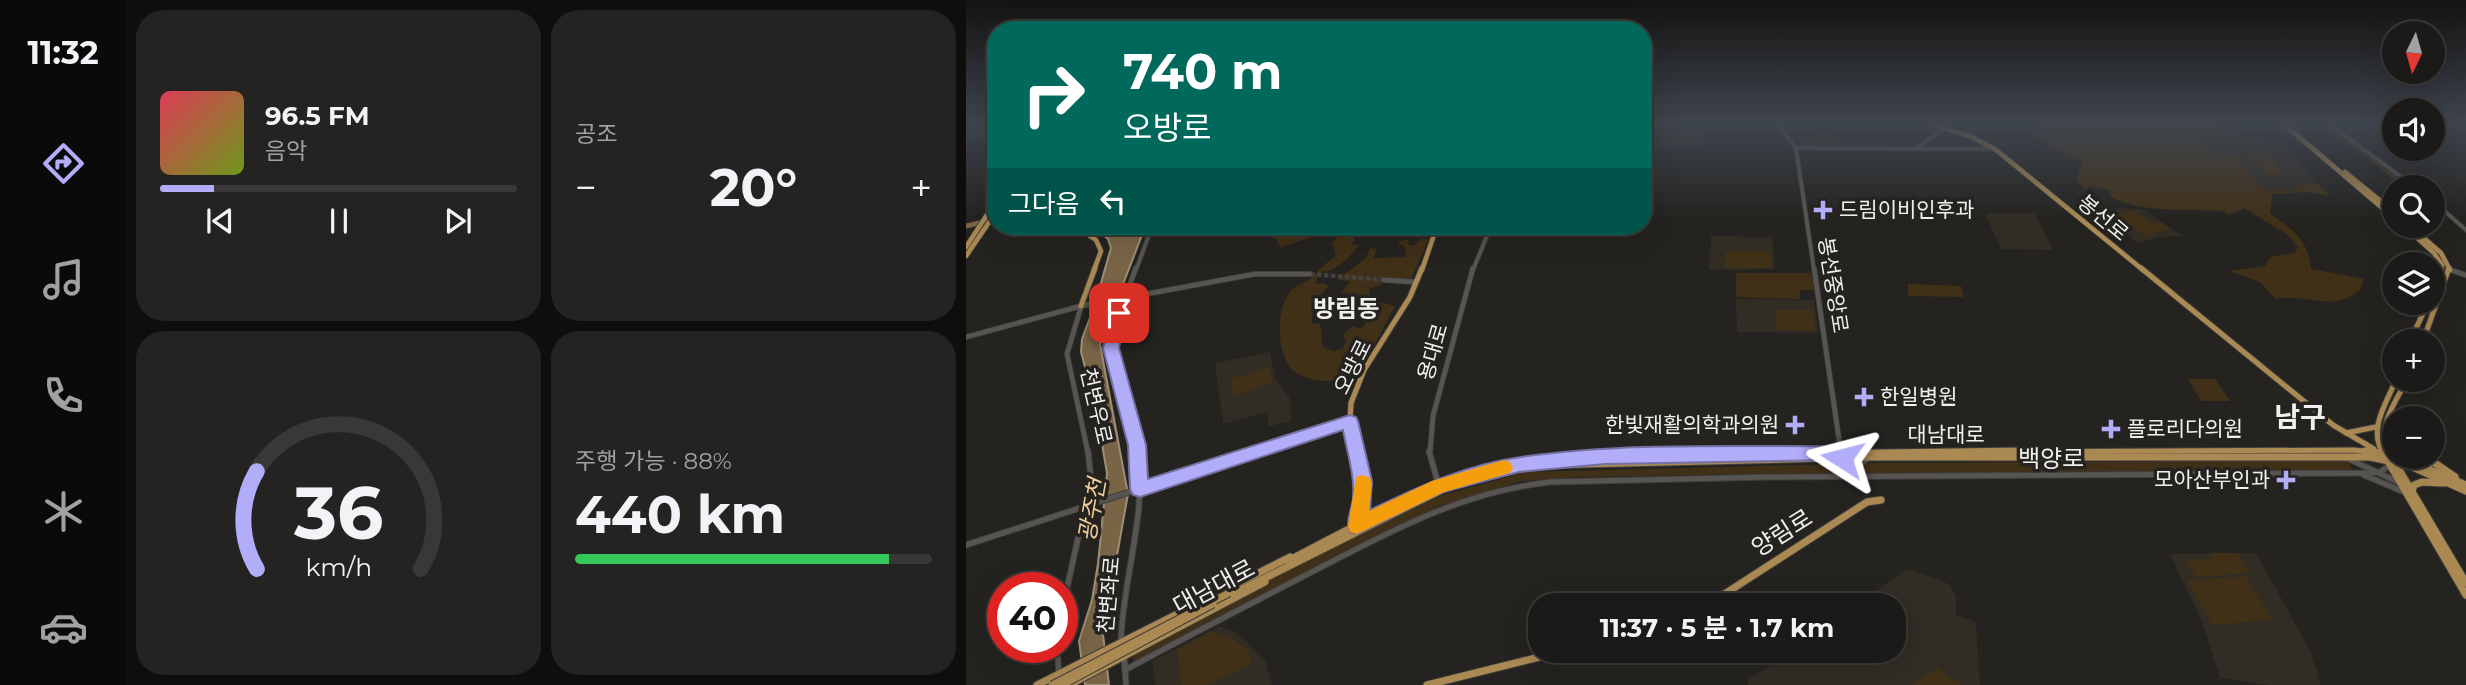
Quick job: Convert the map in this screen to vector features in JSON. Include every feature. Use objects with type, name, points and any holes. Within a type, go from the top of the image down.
[{"type":"main road","name":"봉선로","points":[[2003,156],[2345,433],[2382,454]]},
{"type":"main road","points":[[2323,156],[2382,208]]},
{"type":"main road","points":[[2325,156],[2382,202]]},
{"type":"main road","points":[[966,247],[987,216]]},
{"type":"main road","points":[[980,227],[986,226]]},
{"type":"main road","points":[[966,256],[986,226]]},
{"type":"main road","name":"천변우로","points":[[1081,306],[1101,251],[1096,240],[1088,235]]},
{"type":"main road","name":"오방로","points":[[1357,529],[1363,498],[1350,421],[1351,402],[1361,377],[1405,305],[1435,235]]},
{"type":"main road","points":[[2417,238],[2433,252]]},
{"type":"main road","points":[[2424,238],[2441,253],[2450,270],[2428,329]]},
{"type":"main road","points":[[2382,449],[2375,436],[2376,427],[2391,392]]},
{"type":"main road","points":[[2346,456],[2345,433],[2376,427]]},
{"type":"main road","name":"대남대로","points":[[1841,456],[2346,456]]},
{"type":"main road","name":"대남대로","points":[[1229,594],[1439,488],[1492,474],[1542,465],[1841,456],[2382,456]]},
{"type":"main road","points":[[2393,469],[2466,583]]},
{"type":"main road","points":[[2394,469],[2466,594]]},
{"type":"main road","name":"대남대로","points":[[2416,469],[2466,491]]},
{"type":"main road","points":[[2429,469],[2466,485]]},
{"type":"main road","points":[[2436,469],[2450,478]]},
{"type":"main road","points":[[2443,469],[2466,485]]},
{"type":"main road","points":[[2408,493],[2414,485],[2422,482],[2454,485]]},
{"type":"main road","name":"양림로","points":[[1726,593],[1867,502],[1881,500]]},
{"type":"main road","name":"대남대로","points":[[1059,675],[1301,551],[1318,548]]},
{"type":"main road","name":"대남대로","points":[[1069,685],[1305,560],[1318,548]]},
{"type":"main road","points":[[1052,685],[1229,594]]},
{"type":"main road","points":[[1062,685],[1229,594]]},
{"type":"main road","points":[[1427,685],[1528,660]]},
{"type":"main road","points":[[1037,685],[1059,675]]},
{"type":"street","name":"봉선중앙로","points":[[1797,156],[1841,456]]},
{"type":"street","points":[[2373,156],[2399,175]]},
{"type":"street","points":[[2445,211],[2466,230]]},
{"type":"street","name":"천변좌로","points":[[1126,685],[1121,621],[1140,489],[1137,445],[1111,348],[1125,298],[1149,235]]},
{"type":"street","name":"용대로","points":[[1439,488],[1429,451],[1433,416],[1470,276],[1487,235]]},
{"type":"street","points":[[2445,269],[2466,275]]},
{"type":"street","points":[[966,337],[1081,306],[1259,273],[1310,274]]},
{"type":"street","points":[[1384,279],[1416,282]]},
{"type":"street","name":"천변우로","points":[[1071,572],[1091,479],[1089,458],[1066,354],[1081,306]]},
{"type":"street","points":[[966,545],[1350,421]]},
{"type":"street","points":[[1841,456],[1860,477]]},
{"type":"street","points":[[2346,456],[2400,483]]},
{"type":"street","points":[[2346,456],[2362,468],[2360,473],[2408,493]]},
{"type":"street","points":[[1860,477],[1860,464],[1869,457]]},
{"type":"street","points":[[2380,472],[2382,467]]},
{"type":"street","name":"백양로","points":[[1125,670],[1425,515],[1499,489],[1550,482],[2380,472]]},
{"type":"street","points":[[1058,663],[1062,685]]},
{"type":"shaded area","points":[[2071,156],[2235,156],[2265,190],[2294,191],[2299,184],[2318,184],[2330,196],[2309,192],[2272,194],[2270,213],[2298,236],[2306,249],[2311,269],[2364,279],[2361,289],[2350,296],[2330,302],[2276,299],[2260,282],[2229,271],[2265,266],[2270,257],[2295,253],[2298,247],[2286,234],[2244,208],[2229,215],[2221,211],[2150,208],[2110,197],[2111,191],[2090,186],[2085,190],[2077,180],[2082,161]]},
{"type":"shaded area","points":[[2235,156],[2294,156],[2318,184],[2299,184],[2294,191],[2265,191]]},
{"type":"shaded area","points":[[2252,156],[2271,156],[2283,175],[2269,175]]},
{"type":"shaded area","points":[[2363,156],[2371,156],[2397,175],[2388,175]]},
{"type":"shaded area","points":[[2123,208],[2144,210],[2182,236],[2160,237],[2138,243],[2103,215],[2105,212]]},
{"type":"shaded area","points":[[2134,211],[2151,223],[2159,221],[2169,228],[2144,236],[2118,216]]},
{"type":"shaded area","points":[[1985,213],[2035,213],[2053,250],[2001,249]]},
{"type":"shaded area","points":[[1103,235],[1142,235],[1100,344],[1128,494],[1103,634],[1109,685],[1085,685],[1079,641],[1092,600],[1098,564],[1107,473],[1095,404],[1081,352],[1082,339],[1111,248]]},
{"type":"shaded area","points":[[1273,235],[1314,235],[1313,237],[1281,247]]},
{"type":"shaded area","points":[[1339,235],[1347,235],[1354,237],[1355,240],[1351,244],[1359,246],[1338,266],[1321,272],[1315,283],[1326,284],[1328,287],[1318,298],[1320,304],[1313,307],[1312,323],[1320,324],[1323,347],[1334,351],[1343,348],[1346,340],[1342,336],[1352,326],[1362,329],[1367,320],[1378,311],[1369,312],[1349,322],[1344,319],[1349,311],[1347,304],[1335,306],[1333,302],[1347,299],[1348,293],[1341,292],[1351,281],[1337,280],[1366,258],[1370,248],[1376,249],[1374,258],[1406,257],[1405,247],[1397,242],[1408,239],[1409,245],[1415,245],[1421,239],[1429,239],[1411,279],[1385,278],[1380,285],[1369,289],[1372,300],[1395,306],[1361,365],[1348,377],[1324,381],[1307,378],[1288,364],[1280,337],[1280,318],[1285,300],[1292,290],[1310,279],[1336,256],[1332,243]]},
{"type":"shaded area","points":[[1711,236],[1772,237],[1775,269],[1709,270]]},
{"type":"shaded area","points":[[1725,251],[1770,251],[1772,268],[1725,268]]},
{"type":"shaded area","points":[[1736,273],[1811,273],[1814,290],[1800,290],[1800,299],[1736,297]]},
{"type":"shaded area","points":[[1908,284],[1961,286],[1964,297],[1908,296]]},
{"type":"shaded area","points":[[1736,299],[1814,300],[1818,333],[1737,332]]},
{"type":"shaded area","points":[[1775,310],[1813,310],[1816,330],[1776,330]]},
{"type":"shaded area","points":[[1270,352],[1275,377],[1290,399],[1291,421],[1267,427],[1268,414],[1265,413],[1223,424],[1215,363]]},
{"type":"shaded area","points":[[1269,367],[1273,383],[1234,396],[1231,379]]},
{"type":"shaded area","points":[[2188,379],[2215,379],[2230,401],[2201,401]]},
{"type":"shaded area","points":[[2347,461],[2353,470],[1748,474],[1580,477],[1521,481],[1437,507],[1133,666],[1133,654],[1253,588],[1429,499],[1526,472],[1879,463]]},
{"type":"shaded area","points":[[2210,553],[2238,553],[2250,573],[2196,577],[2187,560],[2212,559]]},
{"type":"shaded area","points":[[2256,553],[2311,652],[2321,685],[2268,685],[2220,678],[2203,625],[2170,554]]},
{"type":"shaded area","points":[[1908,569],[1950,585],[1956,596],[1956,615],[1976,622],[1980,685],[1748,685],[1748,678],[1773,663],[1906,663],[1906,593],[1873,593]]},
{"type":"shaded area","points":[[2246,576],[2272,620],[2212,625],[2187,581]]},
{"type":"shaded area","points":[[1219,626],[1237,633],[1265,660],[1272,685],[1155,685],[1152,661]]},
{"type":"shaded area","points":[[1212,632],[1230,637],[1247,649],[1252,665],[1206,685],[1182,685],[1177,650]]},
{"type":"shaded area","points":[[1937,668],[1962,685],[1911,685]]},
{"type":"waterway","points":[[966,226],[987,221]]},
{"type":"tunnel","points":[[1310,274],[1384,280]]},
{"type":"slow traffic","points":[[1362,483],[1362,505],[1357,526],[1438,486],[1504,468]]},
{"type":"place","name":"드림이비인후과","points":[[1823,210]]},
{"type":"place","name":"한일병원","points":[[1864,397]]},
{"type":"place","name":"한빛재활의학과의원","points":[[1795,425]]},
{"type":"place","name":"플로리다의원","points":[[2111,429]]},
{"type":"place","name":"모아산부인과","points":[[2286,480]]},
{"type":"district","name":"방림동","points":[[1346,309]]},
{"type":"district","name":"남구","points":[[2300,417]]},
{"type":"route","points":[[1119,313],[1111,348],[1137,445],[1140,489],[1350,421],[1362,481],[1363,498],[1357,526],[1438,486],[1519,464],[1605,457],[1712,455],[1841,453],[1842,458]]},
{"type":"water label","name":"광주천","points":[[1092,510]]}]
